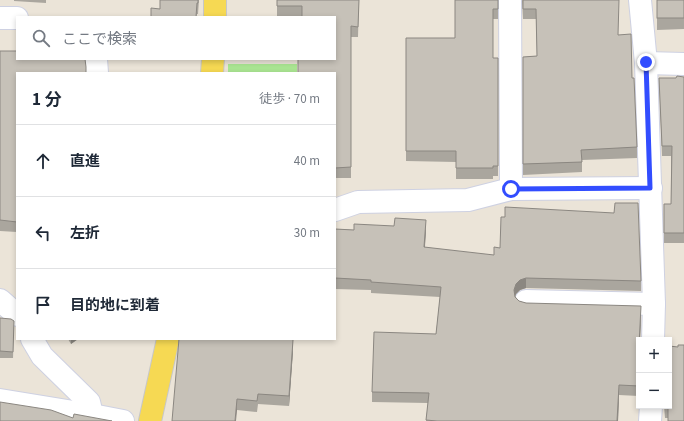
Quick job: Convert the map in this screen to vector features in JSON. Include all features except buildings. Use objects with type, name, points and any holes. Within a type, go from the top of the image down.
[{"type":"main road","points":[[215,0],[215,16]]},
{"type":"main road","points":[[212,72],[213,60]]},
{"type":"main road","points":[[150,421],[168,340]]},
{"type":"street","points":[[510,0],[511,189]]},
{"type":"street","points":[[640,0],[646,62],[654,304],[653,337]]},
{"type":"street","points":[[0,18],[16,18]]},
{"type":"street","points":[[96,60],[97,72]]},
{"type":"street","points":[[646,62],[684,64]]},
{"type":"street","points":[[336,210],[358,202],[468,200],[511,189],[650,188]]},
{"type":"street","points":[[0,300],[16,314]]},
{"type":"street","points":[[526,301],[654,304]]},
{"type":"street","points":[[33,340],[42,356],[89,402],[92,415]]},
{"type":"street","points":[[0,400],[123,421]]},
{"type":"street","points":[[650,421],[651,409]]},
{"type":"green space","points":[[228,64],[297,64],[297,72],[228,72]]},
{"type":"route","points":[[511,189],[650,188],[646,62]]}]
